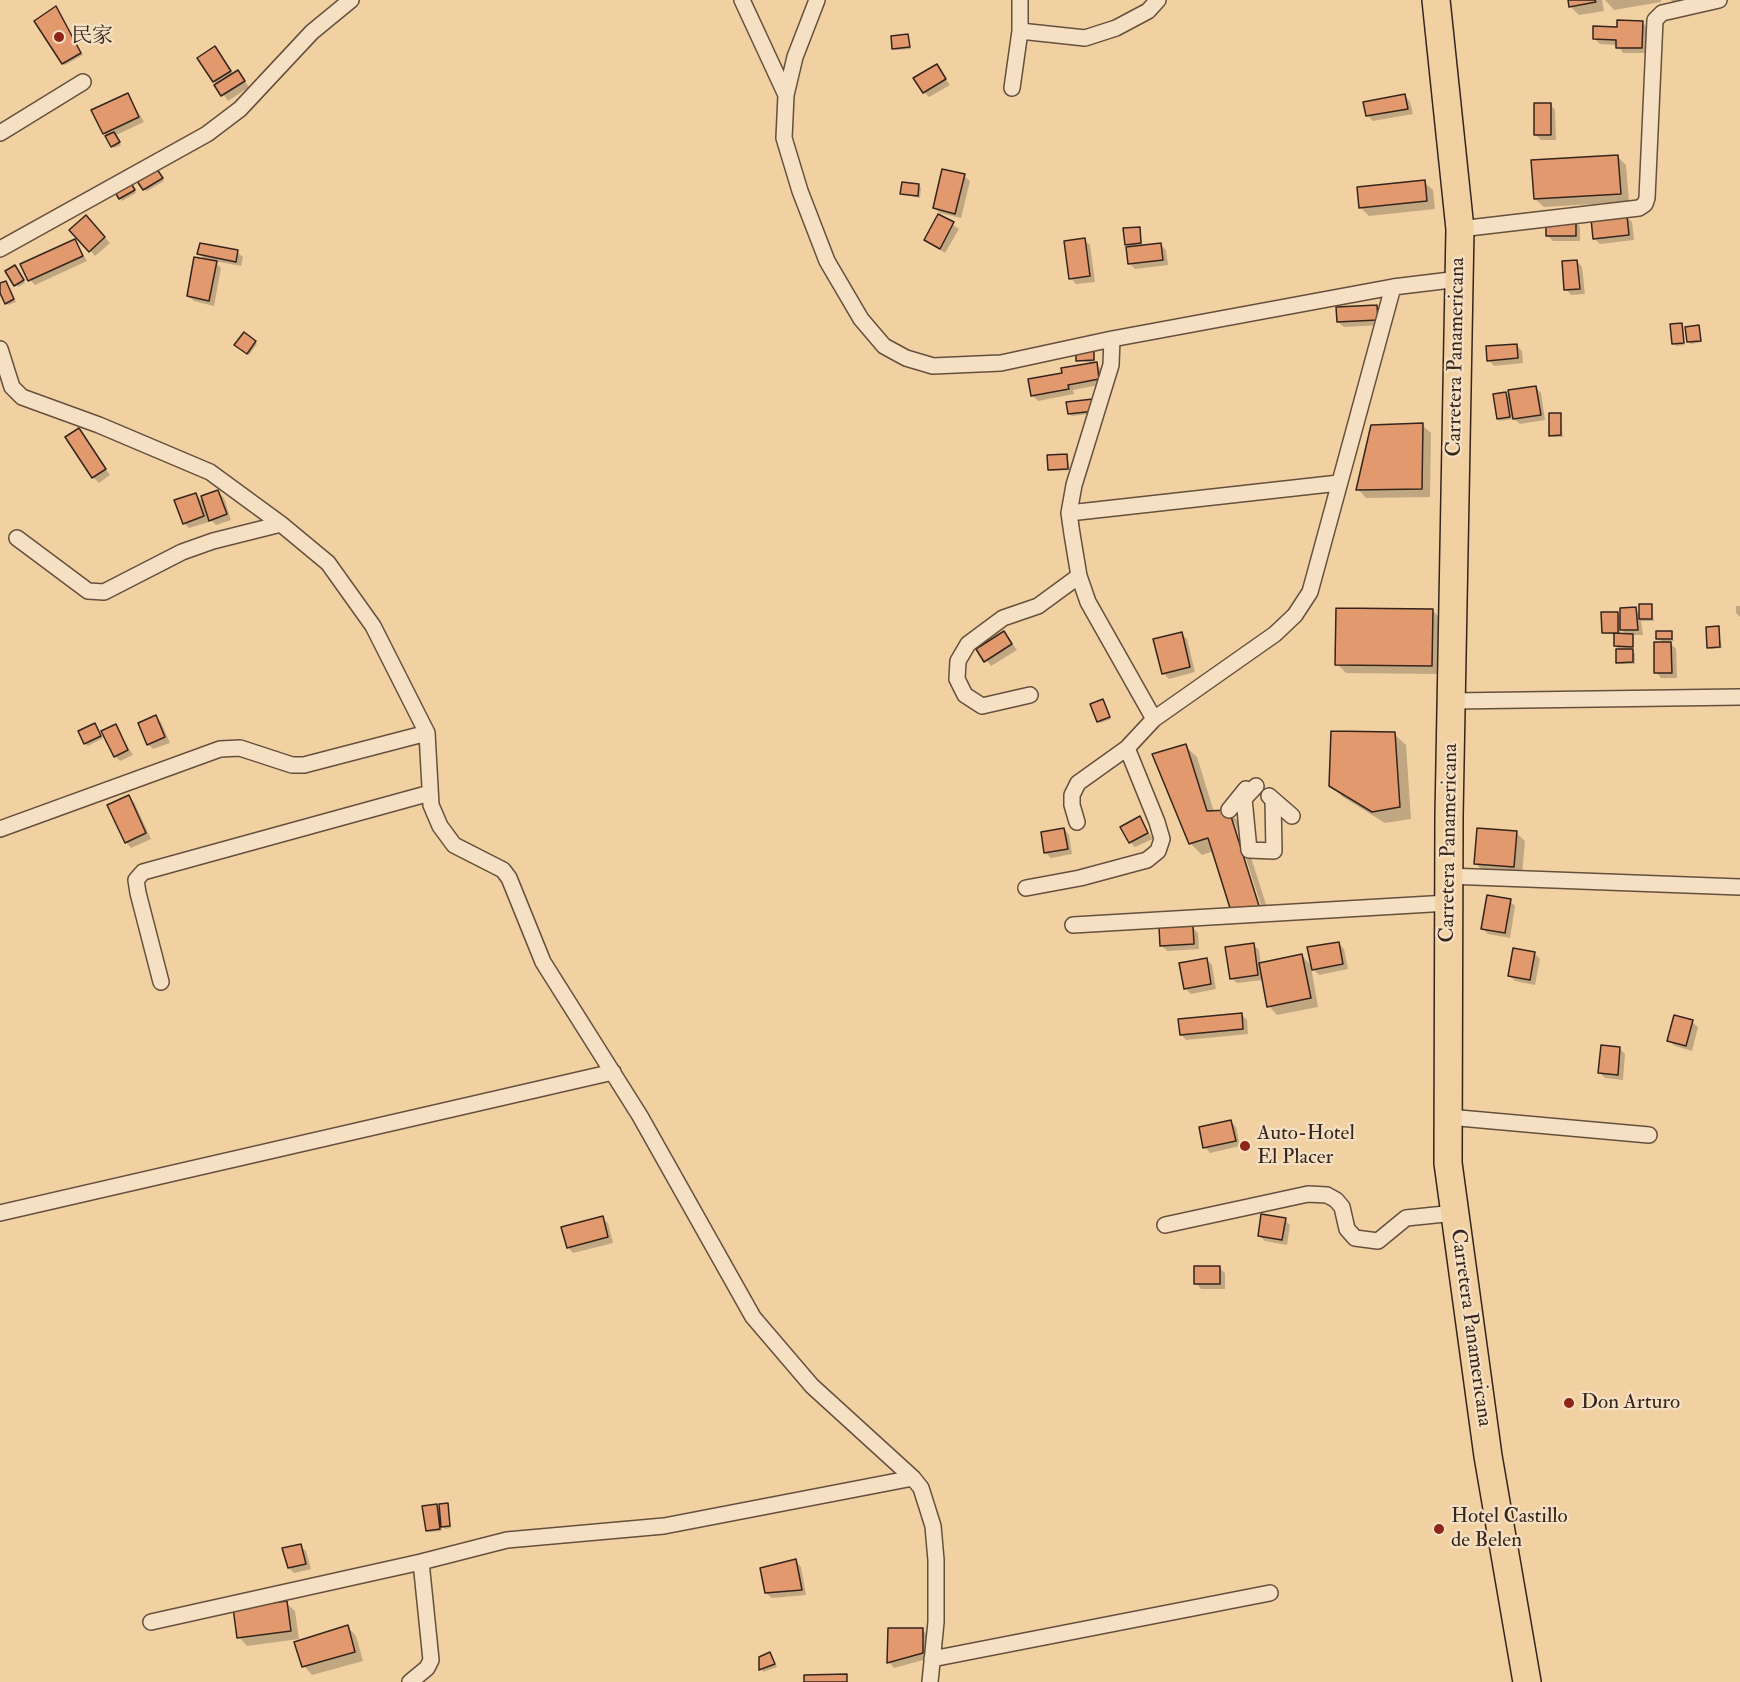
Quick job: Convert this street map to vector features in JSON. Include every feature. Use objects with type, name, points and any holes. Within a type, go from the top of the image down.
[{"type":"highway","name":"Carretera Panamericana","points":[[1436,0],[1460,229],[1448,876],[1448,1163],[1486,1447],[1527,1682]]},
{"type":"street","points":[[0,249],[207,134],[240,109],[312,32],[351,0]]},
{"type":"street","points":[[742,0],[786,95]]},
{"type":"street","points":[[817,0],[795,57],[786,95],[784,138],[800,191],[827,261],[861,319],[884,346],[906,358],[933,366],[1001,363],[1112,339],[1393,287],[1459,279]]},
{"type":"street","points":[[1012,88],[1020,32],[1020,0]]},
{"type":"street","points":[[1020,32],[1085,38],[1116,28],[1148,10],[1158,0]]},
{"type":"street","points":[[1460,229],[1639,208],[1645,204],[1655,20],[1662,13],[1719,0]]},
{"type":"street","points":[[0,133],[83,82]]},
{"type":"street","points":[[1077,822],[1072,805],[1072,795],[1078,783],[1127,748],[1155,719],[1275,634],[1295,615],[1310,592],[1393,287]]},
{"type":"street","points":[[1112,339],[1111,365],[1074,485],[1069,513],[1079,576],[1088,602],[1155,719]]},
{"type":"street","points":[[0,349],[3,371],[12,387],[22,397],[99,425],[210,472],[281,524],[328,563],[373,626],[427,733],[431,805],[440,826],[454,844],[503,870],[509,878],[543,962],[613,1072],[753,1317],[812,1386],[913,1478],[921,1488],[933,1526],[936,1560],[930,1682]]},
{"type":"street","points":[[1069,513],[1339,483]]},
{"type":"street","points":[[17,538],[88,591],[104,592],[182,552],[281,524]]},
{"type":"street","points":[[1030,695],[982,706],[965,695],[957,679],[958,661],[968,644],[1004,618],[1038,606],[1079,576]]},
{"type":"street","points":[[1452,702],[1740,697]]},
{"type":"street","points":[[0,829],[220,749],[240,748],[292,765],[304,765],[427,733]]},
{"type":"street","points":[[1026,888],[1080,878],[1147,860],[1158,851],[1162,839],[1157,822],[1127,748]]},
{"type":"street","points":[[1256,786],[1292,816]]},
{"type":"street","points":[[1256,786],[1244,799],[1249,850],[1274,851],[1273,800]]},
{"type":"street","points":[[1229,810],[1244,789],[1256,786]]},
{"type":"street","points":[[161,982],[138,893],[136,880],[143,872],[430,793]]},
{"type":"street","points":[[1448,876],[1740,887]]},
{"type":"street","points":[[1072,925],[1448,903]]},
{"type":"street","points":[[0,1213],[613,1072]]},
{"type":"street","points":[[1448,1117],[1649,1135]]},
{"type":"street","points":[[1165,1225],[1308,1194],[1327,1195],[1336,1200],[1341,1207],[1347,1229],[1355,1238],[1378,1242],[1406,1218],[1455,1213]]},
{"type":"street","points":[[151,1622],[421,1562],[507,1540],[664,1526],[913,1478]]},
{"type":"street","points":[[411,1682],[427,1668],[431,1660],[421,1562]]},
{"type":"street","points":[[932,1659],[1270,1593]]},
{"type":"building","points":[[1568,0],[1595,0],[1596,2],[1569,7]]},
{"type":"building","name":"民家","points":[[56,6],[81,53],[62,64],[34,21]]},
{"type":"building","points":[[1617,20],[1643,21],[1642,48],[1616,48],[1616,40],[1593,39],[1593,26],[1617,27]]},
{"type":"building","points":[[908,34],[910,47],[892,49],[891,36]]},
{"type":"building","points":[[215,46],[231,71],[213,82],[197,58]]},
{"type":"building","points":[[937,64],[946,79],[923,93],[913,78]]},
{"type":"building","points":[[238,70],[245,81],[221,96],[214,85]]},
{"type":"building","points":[[128,93],[139,117],[103,134],[91,110]]},
{"type":"building","points":[[1405,94],[1408,109],[1366,116],[1363,102]]},
{"type":"building","points":[[1534,103],[1551,103],[1551,135],[1534,135]]},
{"type":"building","points":[[114,132],[120,142],[111,147],[105,136]]},
{"type":"building","points":[[1618,155],[1621,194],[1534,199],[1531,160]]},
{"type":"building","points":[[154,165],[163,178],[143,190],[135,178]]},
{"type":"building","points":[[942,169],[965,174],[955,214],[933,208]]},
{"type":"building","points":[[128,178],[135,190],[119,199],[112,187]]},
{"type":"building","points":[[1425,180],[1427,201],[1359,208],[1357,187]]},
{"type":"building","points":[[902,182],[919,184],[918,196],[900,194]]},
{"type":"building","points":[[938,214],[954,222],[940,249],[924,240]]},
{"type":"building","points":[[86,215],[105,237],[89,252],[69,230]]},
{"type":"building","points":[[1627,215],[1629,235],[1593,239],[1591,219]]},
{"type":"building","points":[[1546,220],[1576,220],[1576,236],[1546,236]]},
{"type":"building","points":[[1140,227],[1141,243],[1125,245],[1123,228]]},
{"type":"building","points":[[1085,238],[1090,276],[1069,279],[1064,241]]},
{"type":"building","points":[[75,239],[83,256],[28,281],[20,264]]},
{"type":"building","points":[[200,243],[238,250],[236,262],[197,254]]},
{"type":"building","points":[[1161,243],[1163,260],[1128,264],[1126,247]]},
{"type":"building","points":[[194,257],[217,261],[209,301],[187,296]]},
{"type":"building","points":[[1577,260],[1580,289],[1564,290],[1562,261]]},
{"type":"building","points":[[15,265],[24,280],[14,286],[5,271]]},
{"type":"building","points":[[6,281],[14,299],[5,304],[0,293],[0,283]]},
{"type":"building","points":[[1377,305],[1378,320],[1337,322],[1336,307]]},
{"type":"building","points":[[1682,323],[1684,343],[1672,344],[1670,324]]},
{"type":"building","points":[[1699,325],[1701,341],[1687,342],[1685,327]]},
{"type":"building","points":[[244,332],[256,341],[247,354],[234,345]]},
{"type":"building","points":[[1517,344],[1518,358],[1487,361],[1486,346]]},
{"type":"building","points":[[1094,351],[1094,360],[1076,361],[1076,352]]},
{"type":"building","points":[[1097,362],[1099,379],[1068,385],[1069,389],[1031,396],[1028,379],[1062,373],[1061,368]]},
{"type":"building","points":[[1536,386],[1541,415],[1513,419],[1508,390]]},
{"type":"building","points":[[1506,392],[1510,417],[1497,419],[1493,394]]},
{"type":"building","points":[[1093,399],[1095,411],[1068,414],[1066,402]]},
{"type":"building","points":[[1549,413],[1561,413],[1561,435],[1549,436]]},
{"type":"building","points":[[1423,423],[1422,489],[1356,490],[1371,425]]},
{"type":"building","points":[[79,428],[106,469],[92,478],[65,437]]},
{"type":"building","points":[[1067,454],[1068,469],[1048,470],[1047,455]]},
{"type":"building","points":[[218,490],[227,514],[209,521],[201,496]]},
{"type":"building","points":[[196,493],[204,516],[183,524],[174,500]]},
{"type":"building","points":[[1639,604],[1652,604],[1652,619],[1639,619]]},
{"type":"building","points":[[1636,607],[1638,630],[1620,630],[1620,608]]},
{"type":"building","points":[[1336,608],[1433,609],[1432,666],[1335,665]]},
{"type":"building","points":[[1601,612],[1618,612],[1618,633],[1602,633]]},
{"type":"building","points":[[1719,626],[1720,647],[1707,648],[1706,627]]},
{"type":"building","points":[[1004,631],[1012,644],[984,662],[976,649]]},
{"type":"building","points":[[1656,631],[1672,631],[1672,639],[1656,639]]},
{"type":"building","points":[[1182,632],[1190,667],[1162,674],[1153,639]]},
{"type":"building","points":[[1614,633],[1633,634],[1633,647],[1614,646]]},
{"type":"building","points":[[1654,642],[1671,642],[1672,673],[1654,673]]},
{"type":"building","points":[[1616,649],[1633,649],[1633,662],[1616,663]]},
{"type":"building","points":[[1103,699],[1110,717],[1097,722],[1090,704]]},
{"type":"building","points":[[156,715],[165,737],[147,745],[138,723]]},
{"type":"building","points":[[95,723],[101,736],[84,744],[78,731]]},
{"type":"building","points":[[116,724],[128,750],[114,757],[101,731]]},
{"type":"building","points":[[1331,731],[1395,732],[1400,807],[1372,812],[1329,786]]},
{"type":"building","points":[[1186,744],[1207,811],[1229,810],[1260,909],[1230,908],[1208,838],[1189,844],[1152,754]]},
{"type":"building","points":[[129,795],[146,833],[125,843],[107,805]]},
{"type":"building","points":[[1140,816],[1148,833],[1129,843],[1120,827]]},
{"type":"building","points":[[1064,828],[1068,849],[1044,853],[1041,832]]},
{"type":"building","points":[[1477,828],[1517,831],[1514,867],[1474,864]]},
{"type":"building","points":[[1487,895],[1511,899],[1505,933],[1481,929]]},
{"type":"building","points":[[1193,926],[1194,944],[1160,946],[1159,927]]},
{"type":"building","points":[[1339,942],[1343,964],[1312,970],[1307,947]]},
{"type":"building","points":[[1254,943],[1258,975],[1230,979],[1225,947]]},
{"type":"building","points":[[1513,948],[1535,952],[1530,980],[1508,976]]},
{"type":"building","points":[[1302,954],[1311,998],[1267,1007],[1259,963]]},
{"type":"building","points":[[1207,958],[1211,984],[1184,989],[1179,963]]},
{"type":"building","points":[[1242,1013],[1243,1029],[1180,1035],[1178,1019]]},
{"type":"building","points":[[1674,1015],[1693,1020],[1686,1046],[1667,1041]]},
{"type":"building","points":[[1601,1045],[1620,1047],[1618,1075],[1598,1073]]},
{"type":"building","points":[[1231,1120],[1236,1141],[1203,1148],[1199,1127]]},
{"type":"building","points":[[1261,1214],[1286,1218],[1282,1240],[1258,1236]]},
{"type":"building","points":[[603,1216],[608,1237],[567,1248],[561,1227]]},
{"type":"building","points":[[1194,1266],[1220,1266],[1220,1284],[1194,1284]]},
{"type":"building","points":[[448,1503],[450,1526],[441,1527],[439,1504]]},
{"type":"building","points":[[437,1504],[440,1529],[426,1531],[422,1506]]},
{"type":"building","points":[[301,1544],[306,1564],[288,1568],[282,1548]]},
{"type":"building","points":[[796,1559],[802,1590],[765,1593],[760,1568]]},
{"type":"building","points":[[287,1601],[291,1631],[237,1638],[233,1608]]},
{"type":"building","points":[[348,1625],[355,1652],[302,1667],[294,1642]]},
{"type":"building","points":[[888,1628],[923,1628],[923,1653],[887,1663]]},
{"type":"building","points":[[770,1652],[775,1664],[759,1670],[759,1657]]},
{"type":"building","points":[[847,1674],[847,1682],[804,1682],[804,1675]]},
{"type":"place","name":"民家","points":[[59,37]]},
{"type":"place","name":"Auto-Hotel El Placer","points":[[1245,1146]]},
{"type":"place","name":"Don Arturo","points":[[1569,1403]]},
{"type":"place","name":"Hotel Castillo de Belen","points":[[1439,1529]]}]
